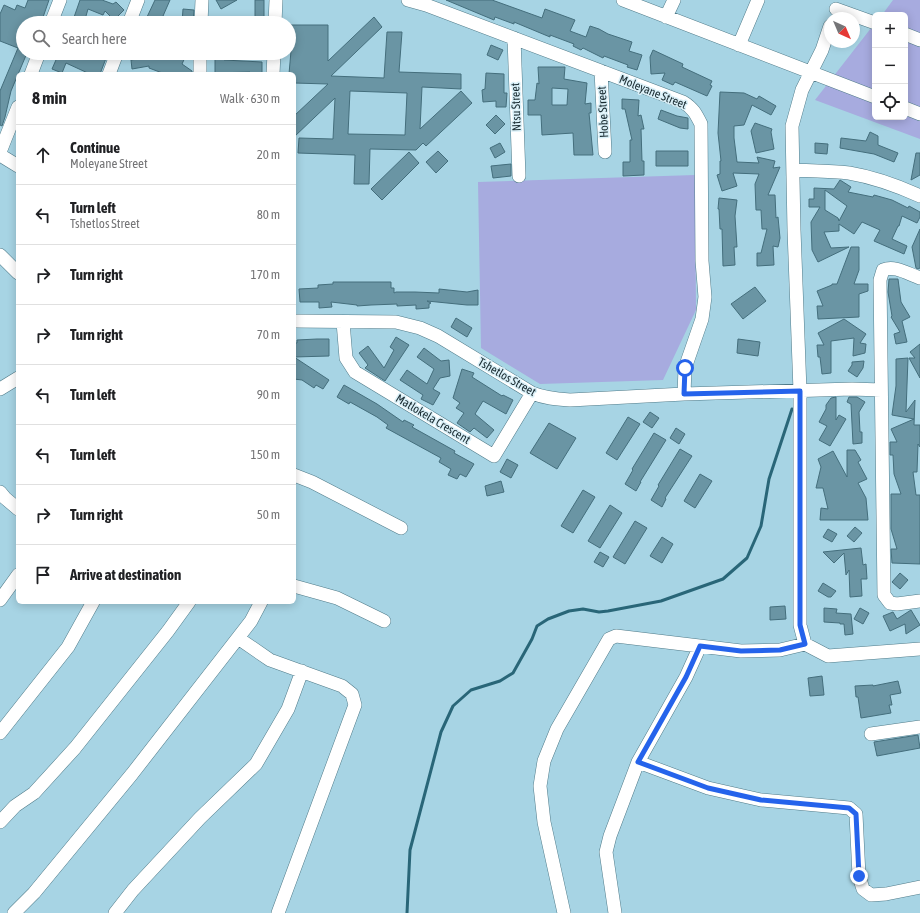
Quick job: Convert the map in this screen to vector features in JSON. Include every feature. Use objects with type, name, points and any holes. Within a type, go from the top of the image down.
[{"type":"street","points":[[54,16],[60,0]]},
{"type":"street","points":[[132,16],[138,0]]},
{"type":"street","points":[[201,16],[202,0]]},
{"type":"street","points":[[275,16],[276,0]]},
{"type":"street","name":"Moleyane Street","points":[[408,0],[514,38],[683,102],[696,112],[701,124],[702,261],[705,297],[702,318],[685,368],[684,394]]},
{"type":"street","points":[[623,0],[872,96]]},
{"type":"street","points":[[666,17],[674,0]]},
{"type":"street","points":[[738,45],[758,0]]},
{"type":"street","points":[[836,9],[872,22]]},
{"type":"street","points":[[908,35],[920,40]]},
{"type":"street","name":"Ntsu Street","points":[[514,38],[518,176]]},
{"type":"street","points":[[805,644],[800,625],[800,391],[792,170],[792,126],[802,90],[824,44]]},
{"type":"street","points":[[32,72],[36,60]]},
{"type":"street","points":[[110,72],[114,60]]},
{"type":"street","points":[[200,60],[200,72]]},
{"type":"street","points":[[273,72],[274,60]]},
{"type":"street","name":"Hobe Street","points":[[601,72],[604,152]]},
{"type":"street","points":[[908,109],[920,114]]},
{"type":"street","points":[[16,112],[0,154],[16,165]]},
{"type":"street","points":[[792,170],[850,173],[872,178],[920,196]]},
{"type":"street","points":[[0,255],[16,271]]},
{"type":"street","points":[[920,278],[895,268],[887,268],[883,270],[880,280],[884,595],[890,603],[897,604],[920,601]]},
{"type":"street","name":"Tshetlos Street","points":[[296,321],[396,322],[420,328],[438,336],[532,393],[551,399],[570,400],[684,394],[852,389],[881,390]]},
{"type":"street","name":"Matlokela Crescent","points":[[343,322],[346,358],[355,372],[494,456],[532,393]]},
{"type":"street","points":[[0,389],[16,379]]},
{"type":"street","points":[[296,476],[312,482],[401,528]]},
{"type":"street","points":[[2,498],[16,508]]},
{"type":"street","points":[[0,600],[16,578]]},
{"type":"street","points":[[296,587],[337,598],[384,621]]},
{"type":"street","points":[[0,733],[68,647],[92,604]]},
{"type":"street","points":[[0,822],[14,806],[34,793],[75,748],[168,631],[188,604]]},
{"type":"street","points":[[14,913],[34,893],[132,774],[251,621],[260,604]]},
{"type":"street","points":[[564,913],[544,822],[540,786],[544,761],[557,729],[609,639],[616,636],[741,651],[780,650],[805,644],[828,656],[920,649]]},
{"type":"street","points":[[238,638],[270,660],[342,686],[352,694],[355,705],[278,913]]},
{"type":"street","points":[[612,912],[606,852],[610,836],[638,762],[686,677],[700,646]]},
{"type":"street","points":[[115,913],[133,890],[200,818],[256,764],[288,709],[302,671]]},
{"type":"street","points":[[870,734],[920,727]]},
{"type":"street","points":[[638,762],[708,788],[761,800],[849,808],[856,814],[859,876],[864,889],[871,895],[886,894],[920,887]]},
{"type":"shaded area","points":[[893,0],[920,0],[920,139],[815,100],[856,48],[860,48],[860,42],[872,27],[872,120],[908,120],[908,12],[884,12]]},
{"type":"shaded area","points":[[695,175],[696,310],[663,380],[540,384],[481,348],[478,182]]},
{"type":"building","points":[[28,0],[49,0],[43,16],[16,16],[16,47],[0,41],[0,14],[4,5],[15,10],[17,5],[25,8]]},
{"type":"building","points":[[80,0],[102,0],[113,4],[116,2],[124,10],[118,16],[110,16],[105,11],[103,15],[88,9],[86,16],[74,16]]},
{"type":"building","points":[[155,0],[170,0],[163,16],[147,16]]},
{"type":"building","points":[[216,0],[237,0],[221,9]]},
{"type":"building","points":[[255,0],[264,0],[264,16],[255,16]]},
{"type":"building","points":[[446,0],[492,0],[542,18],[545,9],[575,20],[570,31],[586,37],[590,26],[599,29],[608,34],[632,42],[629,51],[642,55],[637,70],[604,56],[603,58],[583,48],[581,50],[573,46],[574,44],[550,35],[550,37],[514,22],[514,24],[495,17],[494,20]]},
{"type":"building","points":[[183,9],[194,10],[194,16],[182,16]]},
{"type":"building","points":[[374,17],[382,27],[331,76],[384,78],[387,32],[402,32],[399,72],[461,74],[461,89],[422,87],[420,129],[461,91],[472,103],[426,146],[423,143],[416,150],[370,149],[369,184],[354,184],[355,155],[298,153],[299,138],[333,139],[335,98],[296,135],[296,114],[328,84],[296,83],[296,72],[289,72],[290,60],[296,60],[296,25],[328,25],[328,61]],"holes":[[[350,91],[407,93],[405,135],[348,134]]]},
{"type":"building","points":[[491,45],[503,50],[498,60],[487,55]]},
{"type":"building","points":[[653,50],[683,64],[682,67],[712,81],[710,85],[712,86],[707,96],[675,82],[673,85],[662,80],[665,73],[651,74],[650,57]]},
{"type":"building","points":[[16,53],[16,60],[24,60],[19,72],[16,72],[16,79],[11,91],[2,126],[0,125],[0,91]]},
{"type":"building","points":[[56,60],[105,60],[101,72],[86,72],[66,63],[62,72],[52,69]]},
{"type":"building","points":[[131,60],[184,60],[182,64],[192,72],[160,72],[149,68],[149,66],[132,69]]},
{"type":"building","points":[[215,60],[262,62],[262,72],[215,72]]},
{"type":"building","points":[[538,67],[565,67],[564,79],[587,83],[585,104],[591,103],[591,113],[589,113],[593,155],[574,155],[573,133],[542,135],[541,115],[528,115],[528,100],[535,100],[537,83],[539,84]],"holes":[[[552,88],[568,89],[567,105],[552,105]]]},
{"type":"building","points":[[486,73],[504,74],[504,93],[507,93],[506,107],[496,107],[496,101],[483,102],[482,90],[485,89]]},
{"type":"building","points":[[720,92],[744,93],[757,99],[759,96],[776,106],[771,115],[752,105],[744,125],[734,126],[737,162],[759,163],[757,157],[775,161],[773,168],[780,167],[768,195],[775,195],[776,218],[778,217],[780,238],[778,247],[773,246],[774,265],[757,266],[757,253],[761,253],[767,229],[762,229],[761,210],[756,210],[755,184],[759,174],[733,173],[737,186],[722,191],[717,175],[720,174],[721,161],[718,133]]},
{"type":"building","points":[[622,99],[639,100],[638,116],[641,115],[644,129],[641,129],[644,175],[623,176],[623,162],[630,162],[630,140],[632,140],[625,109],[622,109]]},
{"type":"building","points":[[661,110],[677,116],[688,118],[688,129],[680,128],[658,119]]},
{"type":"building","points":[[496,115],[505,124],[495,134],[486,125]]},
{"type":"building","points":[[755,123],[772,129],[771,132],[774,149],[756,153],[751,131]]},
{"type":"building","points":[[870,132],[878,136],[878,145],[898,153],[894,162],[874,154],[840,148],[841,138],[866,141]]},
{"type":"building","points":[[500,143],[505,152],[495,158],[490,148]]},
{"type":"building","points":[[815,143],[828,144],[827,154],[815,153]]},
{"type":"building","points":[[438,151],[448,161],[436,173],[426,162]]},
{"type":"building","points":[[656,151],[688,151],[688,166],[656,166]]},
{"type":"building","points":[[409,152],[419,163],[382,200],[371,189]]},
{"type":"building","points":[[916,153],[920,153],[920,175],[911,180]]},
{"type":"building","points":[[511,164],[511,176],[493,178],[491,166]]},
{"type":"building","points":[[840,180],[851,187],[848,192],[873,197],[874,195],[892,200],[920,212],[920,217],[917,223],[902,216],[899,226],[892,239],[907,246],[904,254],[874,241],[880,230],[862,222],[854,234],[839,224],[839,231],[824,232],[831,248],[849,247],[818,262],[812,250],[811,222],[820,207],[809,207],[809,199],[814,199],[814,188],[834,189]],"holes":[[[825,190],[847,206],[839,221],[838,218],[825,210]]]},
{"type":"building","points":[[719,198],[737,200],[735,216],[737,247],[734,247],[735,265],[723,266],[722,229],[720,229],[718,209]]},
{"type":"building","points":[[920,229],[920,268],[918,269],[916,268],[912,247]]},
{"type":"building","points":[[851,247],[859,247],[859,270],[854,284],[868,284],[868,291],[859,294],[859,317],[818,319],[817,306],[823,306],[817,291],[832,284],[837,284]]},
{"type":"building","points":[[889,279],[898,279],[901,302],[910,317],[902,321],[907,342],[896,344],[894,334],[900,332],[891,317],[888,292]]},
{"type":"building","points":[[333,282],[391,282],[391,288],[394,288],[394,293],[439,293],[439,289],[467,292],[478,290],[478,305],[427,301],[431,303],[429,304],[429,308],[416,309],[416,305],[397,306],[397,304],[357,306],[331,302],[332,307],[319,308],[319,302],[300,302],[299,289],[318,288],[318,285],[333,284]]},
{"type":"building","points":[[755,287],[766,301],[743,319],[731,304]]},
{"type":"building","points":[[456,318],[472,328],[467,337],[451,327]]},
{"type":"building","points":[[844,319],[866,334],[860,343],[866,344],[865,353],[853,356],[854,338],[831,341],[831,373],[822,374],[817,345],[824,345],[818,333]]},
{"type":"building","points":[[396,337],[409,345],[385,381],[365,368],[368,365],[359,353],[368,346],[384,368],[394,350],[390,347]]},
{"type":"building","points":[[329,339],[329,356],[296,357],[297,340]]},
{"type":"building","points":[[738,339],[760,342],[758,356],[737,353]]},
{"type":"building","points":[[920,344],[920,378],[909,358],[915,358],[910,352]]},
{"type":"building","points":[[424,348],[441,361],[449,360],[450,376],[440,378],[433,389],[440,393],[433,405],[421,399],[423,395],[400,380],[407,370],[427,384],[434,369],[417,357]]},
{"type":"building","points":[[296,358],[329,380],[323,389],[316,385],[314,388],[302,380],[296,379]]},
{"type":"building","points":[[908,358],[906,412],[915,400],[914,425],[920,425],[920,447],[918,444],[917,472],[913,472],[916,495],[920,495],[920,564],[892,563],[891,549],[897,549],[891,529],[891,494],[901,494],[894,474],[893,455],[890,455],[890,442],[897,442],[891,429],[914,419],[892,415],[896,386],[896,359]]},
{"type":"building","points":[[864,361],[863,368],[857,377],[848,371],[852,365],[852,362]]},
{"type":"building","points":[[462,369],[474,373],[472,377],[502,396],[503,395],[513,400],[506,414],[483,401],[475,414],[494,430],[487,438],[474,428],[470,432],[457,423],[464,413],[456,408],[460,403],[453,398]]},
{"type":"building","points":[[344,385],[377,404],[403,422],[404,420],[414,425],[412,427],[455,451],[454,453],[474,464],[466,477],[460,474],[457,479],[448,475],[451,469],[439,462],[441,458],[386,428],[388,425],[377,417],[350,402],[349,404],[337,397]]},
{"type":"building","points":[[836,397],[836,420],[839,415],[846,419],[830,446],[819,440],[827,426],[819,422],[826,409],[826,405],[831,398]]},
{"type":"building","points":[[849,397],[857,397],[865,402],[859,412],[862,443],[853,444],[851,404],[847,402]]},
{"type":"building","points":[[650,412],[659,418],[652,428],[643,422]]},
{"type":"building","points":[[628,417],[640,424],[617,460],[606,453]]},
{"type":"building","points":[[549,423],[576,438],[557,469],[530,453]]},
{"type":"building","points":[[676,428],[685,434],[679,444],[670,438]]},
{"type":"building","points":[[654,433],[666,440],[636,491],[625,484],[633,470],[632,469]]},
{"type":"building","points":[[680,449],[692,456],[665,498],[666,499],[662,507],[651,500],[659,486],[658,485]]},
{"type":"building","points":[[847,450],[855,450],[861,460],[858,462],[867,479],[858,483],[866,498],[868,520],[820,520],[821,508],[828,509],[823,488],[816,488],[821,467],[818,459],[833,451],[847,477]]},
{"type":"building","points":[[507,459],[518,465],[511,478],[500,472]]},
{"type":"building","points":[[700,474],[712,481],[695,508],[684,501]]},
{"type":"building","points":[[501,481],[504,492],[487,496],[485,486]]},
{"type":"building","points":[[583,490],[595,497],[573,533],[561,526]]},
{"type":"building","points":[[610,505],[622,513],[600,548],[588,541]]},
{"type":"building","points":[[635,521],[647,528],[625,564],[613,557]]},
{"type":"building","points":[[855,527],[862,533],[854,542],[847,536]]},
{"type":"building","points":[[828,529],[837,534],[832,542],[823,537]]},
{"type":"building","points":[[662,537],[673,544],[662,563],[650,556]]},
{"type":"building","points":[[861,548],[863,565],[866,564],[867,579],[861,579],[862,596],[850,597],[849,570],[846,575],[844,553],[834,563],[823,552]]},
{"type":"building","points":[[600,552],[609,557],[603,567],[594,562]]},
{"type":"building","points":[[900,573],[908,580],[900,589],[892,582]]},
{"type":"building","points":[[823,583],[836,591],[831,597],[828,597],[818,591]]},
{"type":"building","points":[[785,606],[786,619],[770,620],[770,607]]},
{"type":"building","points":[[824,608],[837,609],[836,613],[851,614],[853,634],[845,635],[844,624],[824,622]]},
{"type":"building","points":[[860,608],[869,613],[863,624],[854,619]]},
{"type":"building","points":[[911,610],[920,625],[906,634],[905,624],[890,631],[883,616],[893,612],[897,619]]},
{"type":"building","points":[[822,676],[824,695],[810,696],[808,678]]},
{"type":"building","points":[[898,681],[901,693],[890,695],[892,705],[889,705],[891,713],[861,718],[855,686],[873,686]]},
{"type":"building","points":[[918,735],[920,748],[877,756],[874,742]]},
{"type":"waterway","points":[[407,913],[410,850],[441,732],[453,706],[471,690],[500,681],[513,673],[532,639],[537,626],[548,619],[569,611],[583,609],[599,612],[661,601],[723,579],[747,558],[761,526],[769,479],[792,409]]},
{"type":"route","points":[[685,368],[684,394],[800,391],[800,625],[805,644],[780,650],[741,651],[700,646],[686,677],[638,762],[708,788],[761,800],[849,808],[856,814],[859,876]]}]
